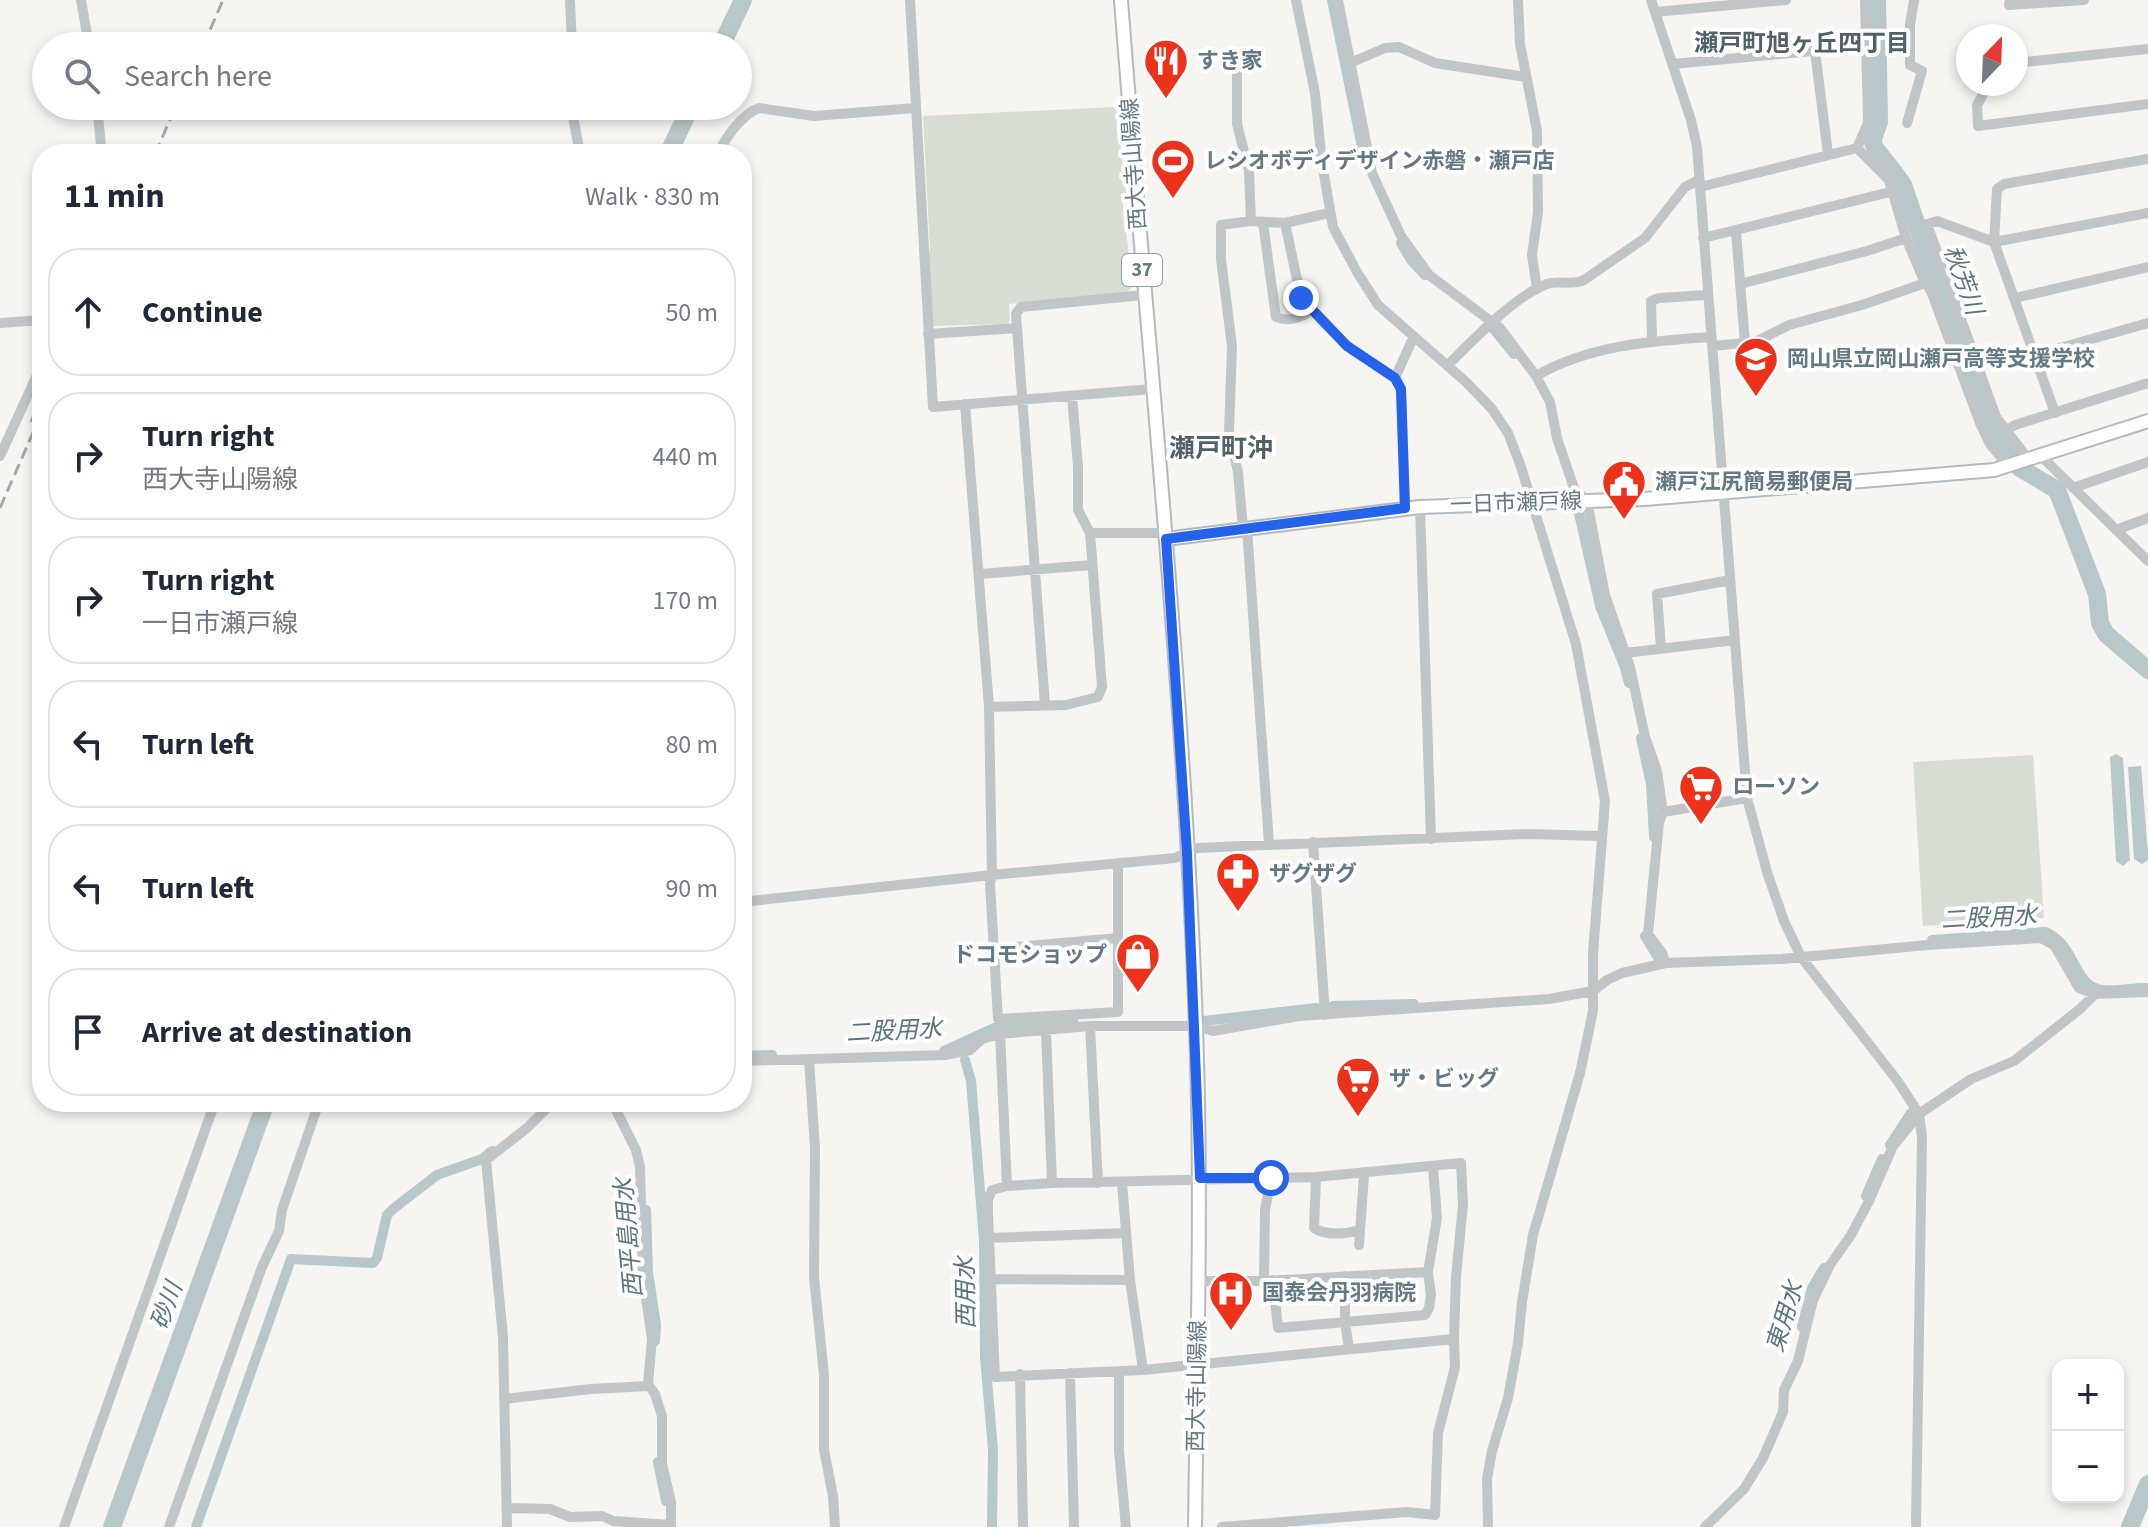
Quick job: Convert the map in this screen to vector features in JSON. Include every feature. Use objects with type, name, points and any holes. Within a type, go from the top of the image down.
[{"type":"main road","name":"西大寺山陽線","points":[[1121,0],[1143,295],[1166,536],[1196,1026],[1200,1178],[1195,1527]]},
{"type":"main road","name":"一日市瀬戸線","points":[[1166,536],[1405,508],[1587,501],[1994,470],[2148,421]]},
{"type":"street","points":[[81,0],[87,32]]},
{"type":"street","points":[[570,0],[571,32]]},
{"type":"street","points":[[910,0],[933,407],[1152,389]]},
{"type":"street","points":[[1296,0],[1315,93],[1329,213],[1341,244],[1378,305],[1448,365],[1492,409],[1508,433],[1576,644],[1605,801],[1593,953],[1593,1011],[1580,1073],[1533,1235],[1516,1357],[1487,1479],[1488,1527]]},
{"type":"street","points":[[1338,0],[1372,173],[1401,236],[1429,275],[1493,322],[1536,376],[1550,402],[1557,438],[1574,488],[1587,501],[1605,595],[1625,653],[1645,737],[1657,771],[1663,812],[1659,823],[1648,934],[1666,963]]},
{"type":"street","points":[[1518,0],[1520,44],[1537,131],[1538,212],[1532,255],[1537,289]]},
{"type":"street","points":[[1651,0],[1691,120],[1700,184],[1747,798],[1767,872],[1784,921],[1801,957],[1897,1080],[1919,1114],[1922,1137],[1916,1527]]},
{"type":"street","points":[[1655,12],[1786,0]]},
{"type":"street","points":[[1857,148],[1868,123],[1865,0]]},
{"type":"street","points":[[1907,123],[1922,71],[1910,65],[1910,25],[1914,0]]},
{"type":"street","points":[[2010,0],[2009,5],[2084,0]]},
{"type":"street","points":[[1673,64],[1867,46]]},
{"type":"street","points":[[1350,63],[1385,48],[1399,47],[1435,63],[1526,77]]},
{"type":"street","points":[[2028,62],[2148,49]]},
{"type":"street","points":[[1815,51],[1828,154]]},
{"type":"street","points":[[1237,62],[1237,124],[1249,171],[1251,221]]},
{"type":"street","points":[[1982,96],[1977,105],[1978,126],[2148,104]]},
{"type":"street","points":[[752,113],[759,108],[814,116],[915,108]]},
{"type":"street","points":[[98,120],[101,144]]},
{"type":"street","points":[[574,120],[578,144]]},
{"type":"street","points":[[723,144],[743,120]]},
{"type":"street","points":[[1448,365],[1493,322],[1537,289],[1549,283],[1584,280],[1645,238],[1685,187],[1857,148]]},
{"type":"street","points":[[1857,148],[1889,180],[1894,191],[1906,238],[1931,291],[1990,444],[2073,488],[2148,561]]},
{"type":"street","points":[[2055,413],[1994,242],[1997,189],[2004,184],[2148,159]]},
{"type":"street","points":[[1703,238],[1894,191]]},
{"type":"street","points":[[1269,844],[1245,529],[1238,472],[1229,433],[1232,346],[1221,259],[1221,225],[1251,221],[1285,223],[1329,213]]},
{"type":"street","points":[[2023,461],[1992,405],[1927,224],[1937,221],[1994,242],[2148,213]]},
{"type":"street","points":[[1263,223],[1276,317],[1283,320],[1302,317],[1311,310]]},
{"type":"street","points":[[1285,223],[1297,289],[1311,310],[1347,346],[1395,378],[1401,389],[1405,508]]},
{"type":"street","points":[[1736,232],[1745,343]]},
{"type":"street","points":[[1740,284],[1906,238]]},
{"type":"street","points":[[2015,298],[2148,267]]},
{"type":"street","points":[[1536,376],[1597,350],[1652,341],[1755,342],[1789,325],[1862,305],[1925,283]]},
{"type":"street","points":[[1045,705],[1016,314],[1021,307],[1143,295]]},
{"type":"street","points":[[1652,341],[1651,301],[1707,295]]},
{"type":"street","points":[[0,323],[32,321]]},
{"type":"street","points":[[2035,355],[2148,323]]},
{"type":"street","points":[[928,334],[1017,328]]},
{"type":"street","points":[[1395,378],[1414,336]]},
{"type":"street","points":[[2007,430],[2148,383]]},
{"type":"street","points":[[0,456],[32,386]]},
{"type":"street","points":[[989,707],[1066,705],[1098,697],[1102,687],[1090,533],[1078,510],[1072,396]]},
{"type":"street","points":[[965,404],[989,707],[990,884],[998,1019],[1118,1012],[1118,863]]},
{"type":"street","points":[[2073,488],[2148,462]]},
{"type":"street","points":[[1420,507],[1431,839]]},
{"type":"street","points":[[2116,530],[2148,518]]},
{"type":"street","points":[[1090,533],[1166,536]]},
{"type":"street","points":[[980,574],[1092,565]]},
{"type":"street","points":[[1661,648],[1657,594],[1730,580]]},
{"type":"street","points":[[1625,653],[1735,640]]},
{"type":"street","points":[[1663,812],[1747,798]]},
{"type":"street","points":[[752,901],[1175,858],[1197,848],[1527,834],[1602,836]]},
{"type":"street","points":[[1313,842],[1325,1015]]},
{"type":"street","points":[[994,949],[1118,938]]},
{"type":"street","points":[[752,1061],[945,1055],[970,1050],[982,1039],[1000,1034],[1090,1026],[1196,1026],[1213,1031],[1325,1015],[1549,999],[1593,991],[1622,973],[1666,963],[1801,957],[2041,938],[2054,945],[2079,988],[2095,994],[2148,992]]},
{"type":"street","points":[[1705,1527],[1744,1489],[1763,1458],[1783,1412],[1784,1390],[1798,1361],[1813,1300],[1830,1265],[1869,1201],[1893,1146],[1919,1114],[1971,1079],[2014,1061],[2095,994]]},
{"type":"street","points":[[1090,1026],[1098,1183]]},
{"type":"street","points":[[1046,1031],[1052,1183]]},
{"type":"street","points":[[1000,1034],[1007,1186]]},
{"type":"street","points":[[809,1059],[815,1148],[814,1277],[824,1375],[824,1450],[833,1496],[835,1527]]},
{"type":"street","points":[[64,1527],[211,1112]]},
{"type":"street","points":[[169,1527],[262,1267],[279,1231],[282,1210],[316,1112]]},
{"type":"street","points":[[507,1527],[503,1337],[486,1160],[543,1112]]},
{"type":"street","points":[[507,1508],[550,1509],[570,1517],[602,1516],[613,1521],[671,1526],[671,1502],[662,1463],[662,1416],[649,1386],[652,1339],[643,1277],[640,1167],[636,1150],[617,1112]]},
{"type":"street","points":[[1222,1527],[1357,1522],[1407,1512],[1435,1515],[1438,1433],[1455,1367],[1463,1205],[1461,1163],[1364,1175],[1052,1183],[992,1190],[988,1199],[988,1238],[995,1377],[1119,1372],[1454,1339]]},
{"type":"street","points":[[1271,1178],[1265,1210],[1268,1281],[1278,1328],[1425,1315],[1431,1295],[1428,1272],[1437,1218],[1433,1167]]},
{"type":"street","points":[[1359,1245],[1364,1175]]},
{"type":"street","points":[[1316,1177],[1314,1228],[1319,1232],[1352,1233],[1360,1230]]},
{"type":"street","points":[[1122,1183],[1130,1280],[1143,1370]]},
{"type":"street","points":[[988,1238],[1126,1233]]},
{"type":"street","points":[[1198,1281],[1268,1281],[1428,1272]]},
{"type":"street","points":[[1345,1276],[1345,1322],[1349,1349]]},
{"type":"street","points":[[989,1279],[1130,1280]]},
{"type":"street","points":[[1119,1372],[1119,1451],[1126,1527]]},
{"type":"street","points":[[1070,1373],[1074,1527]]},
{"type":"street","points":[[1020,1374],[1023,1527]]},
{"type":"street","points":[[504,1399],[649,1386]]},
{"type":"shaded area","points":[[1116,107],[1132,287],[1127,293],[1009,304],[1010,321],[1007,324],[933,326],[923,116]]},
{"type":"shaded area","points":[[2116,754],[2123,758],[2130,860],[2123,866],[2116,861],[2110,757]]},
{"type":"shaded area","points":[[2033,755],[2044,918],[1923,926],[1913,762]]},
{"type":"shaded area","points":[[2141,766],[2148,853],[2148,860],[2142,864],[2134,859],[2128,767]]},
{"type":"waterway","name":"砂川","points":[[728,32],[743,0]]},
{"type":"waterway","points":[[1332,0],[1362,147]]},
{"type":"waterway","name":"秋芳川","points":[[1877,0],[1879,122],[1874,145],[1904,187],[1953,333],[1989,425],[2020,468],[2057,490],[2097,594],[2100,623],[2106,634],[2148,670]]},
{"type":"waterway","name":"砂川","points":[[673,144],[684,120]]},
{"type":"waterway","points":[[1401,243],[1425,275]]},
{"type":"waterway","points":[[1493,328],[1514,354]]},
{"type":"waterway","points":[[1578,509],[1600,606],[1629,683]]},
{"type":"waterway","points":[[1641,738],[1651,784],[1654,837]]},
{"type":"waterway","name":"二股用水","points":[[1932,940],[2045,932],[2063,945],[2090,986],[2110,990],[2148,988]]},
{"type":"waterway","points":[[1645,936],[1660,961]]},
{"type":"waterway","name":"二股用水","points":[[1333,1006],[1414,1004]]},
{"type":"waterway","name":"二股用水","points":[[1204,1021],[1316,1008]]},
{"type":"waterway","name":"二股用水","points":[[944,1051],[994,1028],[1074,1023]]},
{"type":"waterway","name":"二股用水","points":[[752,1056],[772,1055]]},
{"type":"waterway","name":"西用水","points":[[965,1060],[971,1081],[984,1240],[985,1357],[993,1450],[992,1527]]},
{"type":"waterway","name":"砂川","points":[[112,1527],[262,1112]]},
{"type":"waterway","name":"東用水","points":[[1890,1145],[1911,1113]]},
{"type":"waterway","points":[[196,1527],[291,1259],[373,1263],[377,1258],[387,1215],[393,1209],[437,1175],[482,1159],[492,1151]]},
{"type":"waterway","name":"東用水","points":[[1866,1196],[1882,1159]]},
{"type":"waterway","name":"西平島用水","points":[[646,1210],[655,1341]]},
{"type":"waterway","name":"東用水","points":[[1802,1327],[1812,1288],[1824,1268]]},
{"type":"waterway","name":"西平島用水","points":[[658,1462],[666,1501]]},
{"type":"waterway","name":"秋芳川","points":[[2130,1527],[2148,1484]]},
{"type":"railway","points":[[209,32],[223,0]]},
{"type":"railway","points":[[159,144],[170,120]]},
{"type":"railway","points":[[0,508],[32,435]]},
{"type":"place","name":"すき家","points":[[1166,100]]},
{"type":"place","name":"レシオボディデザイン赤磐・瀬戸店","points":[[1173,200]]},
{"type":"place","name":"岡山県立岡山瀬戸高等支援学校","points":[[1756,398]]},
{"type":"place","name":"瀬戸江尻簡易郵便局","points":[[1624,521]]},
{"type":"place","name":"ローソン","points":[[1701,826]]},
{"type":"place","name":"ザグザグ","points":[[1238,913]]},
{"type":"place","name":"ドコモショップ","points":[[1138,994]]},
{"type":"place","name":"ザ・ビッグ","points":[[1358,1118]]},
{"type":"place","name":"国泰会丹羽病院","points":[[1231,1332]]},
{"type":"district","name":"瀬戸町旭ヶ丘四丁目","points":[[1802,43]]},
{"type":"district","name":"瀬戸町沖","points":[[1221,448]]},
{"type":"route","points":[[1271,1178],[1200,1178],[1187,853],[1166,539],[1405,508],[1401,389],[1395,378],[1347,346],[1301,298]]}]
